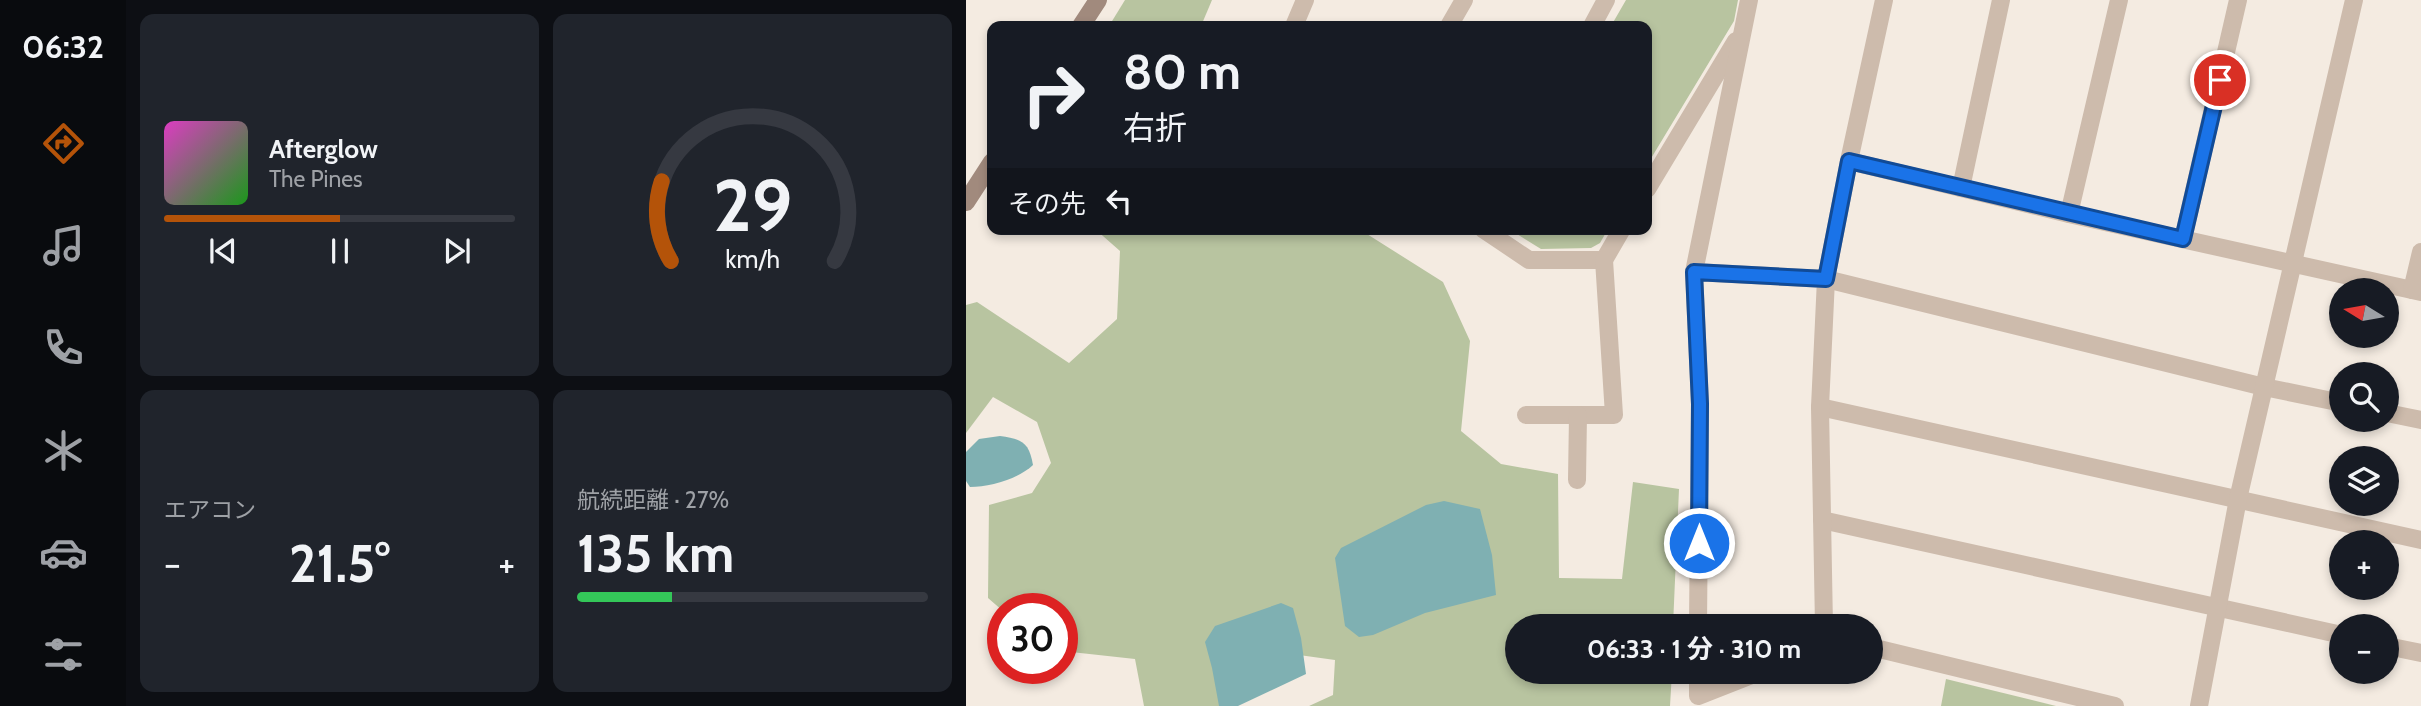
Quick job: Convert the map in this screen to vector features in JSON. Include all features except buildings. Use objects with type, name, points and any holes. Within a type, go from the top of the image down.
[{"type":"street","points":[[1084,21],[1098,0]]},
{"type":"street","points":[[1296,21],[1305,0]]},
{"type":"street","points":[[1452,21],[1464,0]]},
{"type":"street","points":[[1595,21],[1606,0]]},
{"type":"street","points":[[1698,614],[1700,404],[1694,272],[1749,0]]},
{"type":"street","points":[[1824,614],[1820,407],[1826,279],[1884,0]]},
{"type":"street","points":[[1961,188],[2001,0]]},
{"type":"street","points":[[2069,214],[2119,0]]},
{"type":"street","points":[[2183,239],[2238,0]]},
{"type":"street","points":[[2199,706],[2238,499],[2354,0]]},
{"type":"street","points":[[1652,181],[1743,29]]},
{"type":"street","points":[[1849,161],[2069,214],[2417,291],[2421,252]]},
{"type":"street","points":[[966,202],[987,170]]},
{"type":"street","points":[[1492,235],[1529,260],[1604,260]]},
{"type":"street","points":[[1526,415],[1614,415],[1604,260],[1619,235]]},
{"type":"street","points":[[1694,272],[1826,279],[2264,387],[2329,400]]},
{"type":"street","points":[[1820,407],[2421,540]]},
{"type":"street","points":[[1577,480],[1578,415]]},
{"type":"street","points":[[2399,415],[2421,420]]},
{"type":"street","points":[[1822,520],[2329,632]]},
{"type":"street","points":[[2399,648],[2421,653]]},
{"type":"street","points":[[1883,650],[2115,706]]},
{"type":"street","points":[[1698,684],[1698,696],[1728,684]]},
{"type":"green space","points":[[1125,0],[1212,0],[1203,21],[1112,21]]},
{"type":"green space","points":[[1626,0],[1738,0],[1734,21],[1652,157],[1652,21],[1614,21]]},
{"type":"green space","points":[[1102,235],[1369,235],[1443,282],[1470,341],[1461,431],[1501,464],[1558,474],[1559,578],[1622,579],[1633,482],[1679,489],[1674,614],[1505,614],[1505,684],[1671,684],[1670,706],[1309,706],[1333,695],[1335,660],[1299,655],[1237,706],[1144,706],[1135,659],[1078,653],[1078,593],[988,593],[989,505],[1032,493],[1051,463],[1037,422],[993,397],[966,433],[966,305],[977,302],[1069,363],[1117,319],[1120,251]]},
{"type":"green space","points":[[1519,235],[1605,235],[1600,243],[1591,248],[1541,249]]},
{"type":"green space","points":[[1946,679],[2056,706],[1941,706]]},
{"type":"water","points":[[1000,436],[1023,443],[1029,451],[1033,465],[1003,481],[970,487],[966,481],[966,452],[979,439]]},
{"type":"water","points":[[1444,501],[1480,509],[1492,555],[1496,595],[1425,613],[1373,635],[1359,637],[1345,626],[1335,558],[1341,548],[1426,505]]},
{"type":"water","points":[[1281,603],[1293,608],[1306,674],[1238,706],[1219,706],[1205,642],[1215,626]]},
{"type":"route","points":[[1699,543],[1700,404],[1694,272],[1826,279],[1849,161],[2183,239],[2220,80]]}]
